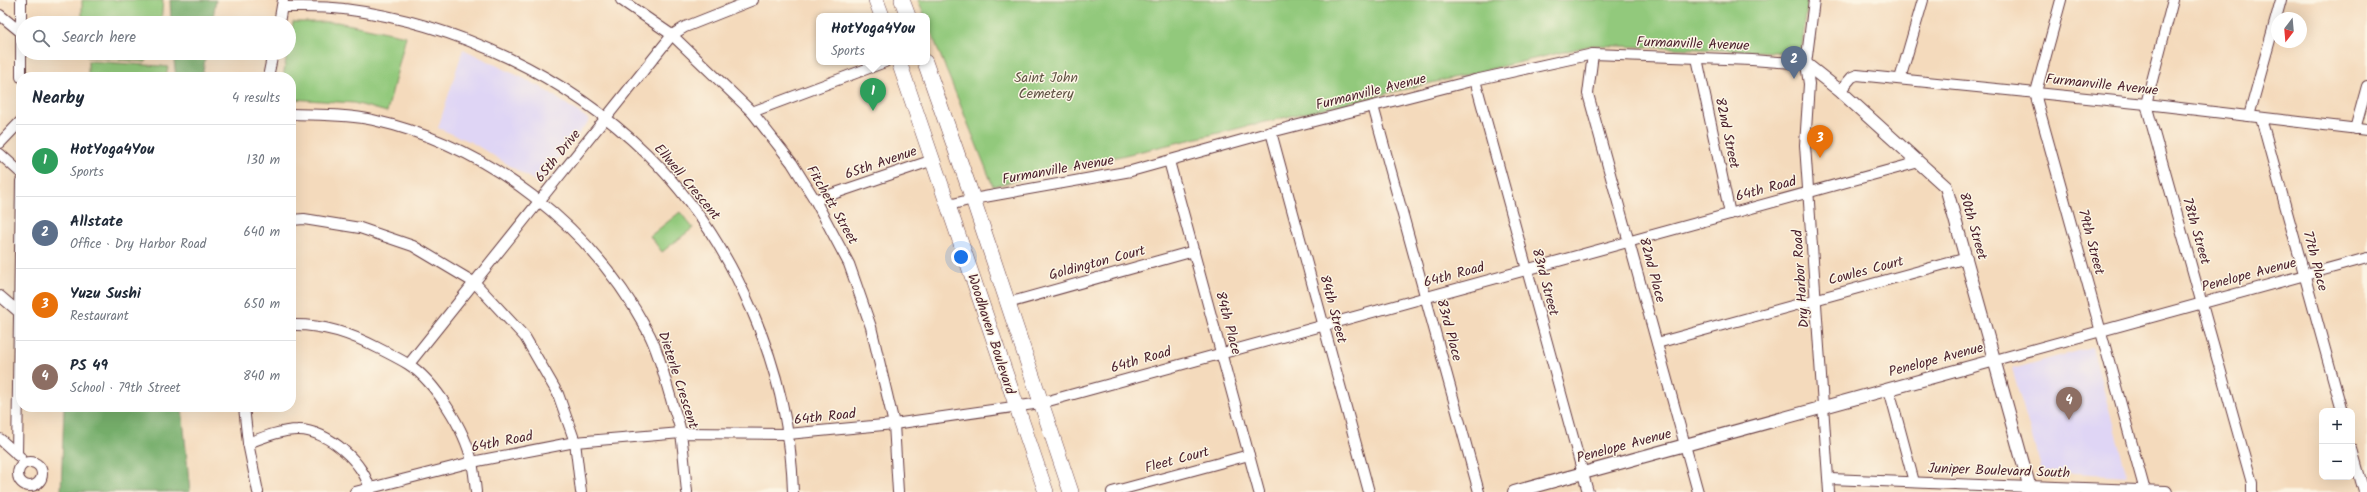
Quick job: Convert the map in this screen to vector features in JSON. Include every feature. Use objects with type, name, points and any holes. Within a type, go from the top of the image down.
[{"type":"main road","points":[[876,0],[881,13]]},
{"type":"main road","points":[[902,0],[907,13]]},
{"type":"main road","name":"Woodhaven Boulevard","points":[[900,65],[934,160],[1016,407],[1046,492]]},
{"type":"main road","name":"Woodhaven Boulevard","points":[[926,65],[973,199],[1071,492]]},
{"type":"street","points":[[21,0],[21,16]]},
{"type":"street","name":"Fitchett Street","points":[[621,0],[672,35],[752,112],[792,163],[815,200],[849,264],[871,327],[894,424],[898,492]]},
{"type":"street","name":"65th Drive","points":[[409,364],[672,35],[685,27],[753,0]]},
{"type":"street","points":[[1806,64],[1814,0]]},
{"type":"street","points":[[1900,79],[1923,0]]},
{"type":"street","name":"79th Street","points":[[2061,0],[2036,92],[2037,101],[2144,491]]},
{"type":"street","points":[[2146,104],[2173,0]]},
{"type":"street","points":[[2249,116],[2281,0]]},
{"type":"street","points":[[280,16],[282,4]]},
{"type":"street","name":"Ellwell Crescent","points":[[282,4],[344,9],[408,22],[478,44],[545,76],[606,118],[648,154],[676,187],[712,235],[748,303],[775,373],[788,434],[792,492]]},
{"type":"street","points":[[0,15],[16,28]]},
{"type":"street","name":"Furmanville Avenue","points":[[949,205],[973,199],[1131,171],[1271,132],[1475,80],[1593,54],[1806,64]]},
{"type":"street","name":"82nd Place","points":[[1593,54],[1588,94],[1698,492]]},
{"type":"street","name":"82nd Street","points":[[1697,58],[1730,214]]},
{"type":"street","points":[[21,60],[21,72]]},
{"type":"street","points":[[269,72],[272,60]]},
{"type":"street","name":"80th Street","points":[[1806,64],[1840,91],[1946,187],[1967,258],[2030,489]]},
{"type":"street","name":"Dry Harbor Road","points":[[1806,64],[1808,84],[1805,145],[1830,479],[1829,492]]},
{"type":"street","points":[[752,112],[877,65]]},
{"type":"street","name":"Furmanville Avenue","points":[[1840,91],[1852,77],[1857,75],[2036,92],[2367,130]]},
{"type":"street","name":"83rd Street","points":[[1475,80],[1588,492]]},
{"type":"street","points":[[2356,129],[2367,86]]},
{"type":"street","name":"78th Street","points":[[2146,104],[2252,483],[2252,492]]},
{"type":"street","name":"83rd Place","points":[[1373,106],[1479,492]]},
{"type":"street","name":"Dieterle Crescent","points":[[296,114],[371,120],[412,130],[472,157],[541,200],[583,241],[618,284],[648,331],[659,359],[681,433],[687,492]]},
{"type":"street","name":"77th Place","points":[[2261,118],[2341,408]]},
{"type":"street","points":[[0,143],[16,126]]},
{"type":"street","name":"84th Street","points":[[1271,132],[1370,492]]},
{"type":"street","points":[[0,154],[16,168]]},
{"type":"street","name":"65th Avenue","points":[[815,200],[934,160]]},
{"type":"street","name":"84th Place","points":[[1168,160],[1260,492]]},
{"type":"street","name":"64th Road","points":[[355,492],[370,490],[472,462],[575,442],[681,433],[788,434],[894,424],[1041,403],[1919,162]]},
{"type":"street","points":[[296,220],[304,219],[360,228],[413,246],[475,283],[525,336],[558,394],[575,442],[581,492]]},
{"type":"street","name":"Goldington Court","points":[[1008,303],[1194,252]]},
{"type":"street","name":"Cowles Court","points":[[1657,343],[1967,258]]},
{"type":"street","name":"Penelope Avenue","points":[[1514,492],[2367,258]]},
{"type":"street","points":[[0,296],[16,310]]},
{"type":"street","points":[[296,325],[307,325],[357,336],[409,364],[433,389],[452,415],[472,462],[476,492]]},
{"type":"street","points":[[1889,389],[1914,482]]},
{"type":"street","points":[[17,455],[18,412]]},
{"type":"street","points":[[245,412],[248,442],[258,492]]},
{"type":"street","points":[[248,442],[273,434],[299,430],[328,438],[354,460],[370,490]]},
{"type":"street","points":[[0,439],[26,463]]},
{"type":"street","name":"Fleet Court","points":[[1112,492],[1249,455]]},
{"type":"street","points":[[2355,460],[2364,492]]},
{"type":"street","name":"Juniper Boulevard South","points":[[1830,479],[2030,489],[2166,492]]},
{"type":"shaded area","points":[[463,49],[539,86],[590,120],[538,183],[471,142],[438,128]]},
{"type":"shaded area","points":[[2092,347],[2127,476],[2042,471],[2012,369]]},
{"type":"green space","points":[[82,0],[163,0],[162,16],[82,16]]},
{"type":"green space","points":[[170,0],[216,0],[213,16],[171,16]]},
{"type":"green space","name":"Saint John Cemetery","points":[[918,0],[1808,0],[1801,53],[1593,45],[993,186],[930,29],[930,13],[924,13]]},
{"type":"green space","points":[[296,22],[337,22],[406,36],[387,112],[354,103],[296,99],[296,72],[284,72],[286,60],[296,60]]},
{"type":"green space","points":[[122,60],[147,60],[146,62]]},
{"type":"green space","points":[[174,60],[205,60],[203,72],[175,72]]},
{"type":"green space","points":[[88,61],[168,67],[167,72],[88,72]]},
{"type":"green space","points":[[680,212],[693,228],[662,252],[650,236]]},
{"type":"green space","points":[[64,412],[182,412],[190,492],[61,492]]},
{"type":"place","name":"Allstate","points":[[1794,79]]},
{"type":"place","name":"HotYoga4You","points":[[873,111]]},
{"type":"place","name":"Yuzu Sushi","points":[[1820,158]]},
{"type":"place","name":"PS 49","points":[[2069,420]]}]
